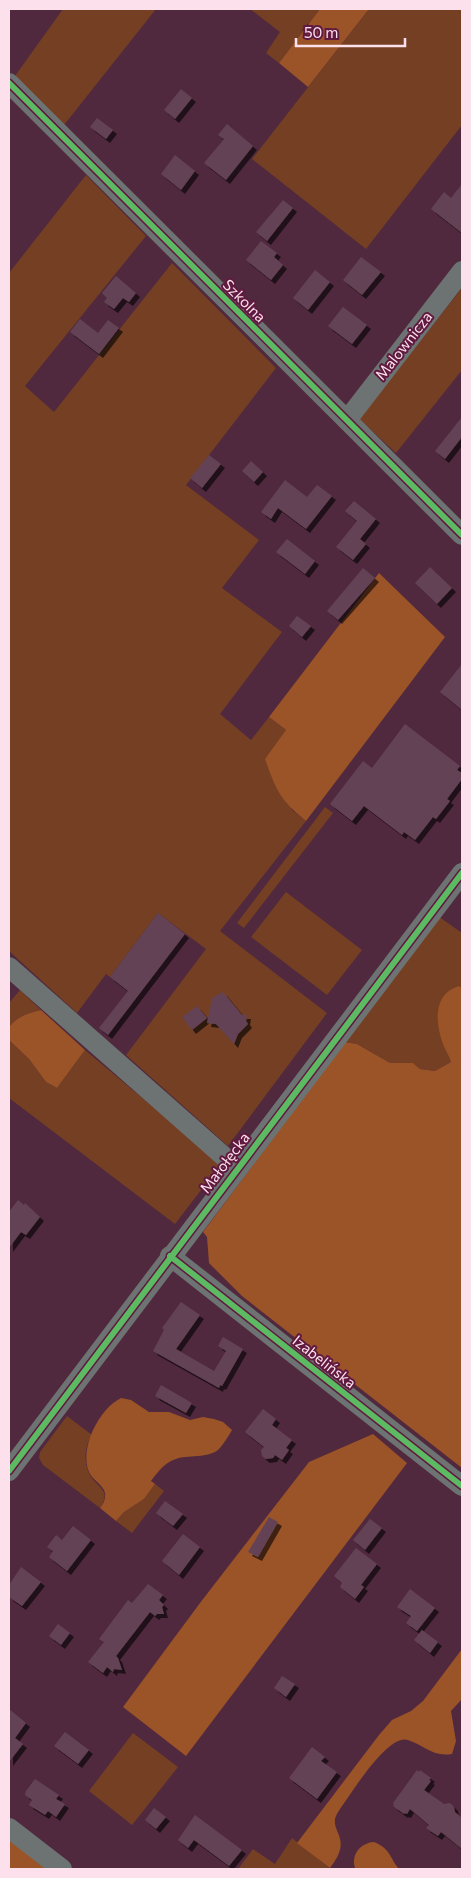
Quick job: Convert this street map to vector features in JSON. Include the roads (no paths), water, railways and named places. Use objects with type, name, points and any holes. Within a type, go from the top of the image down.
[{"type":"street","name":"Szkolna","points":[[9,83],[462,535]]},
{"type":"street","name":"Malownicza","points":[[347,420],[462,271]]},
{"type":"street","name":"Małołęcka","points":[[9,1471],[462,873]]},
{"type":"street","points":[[9,968],[237,1168]]},
{"type":"street","name":"Izabelińska","points":[[170,1256],[462,1486]]},
{"type":"street","points":[[9,1828],[62,1869]]}]
